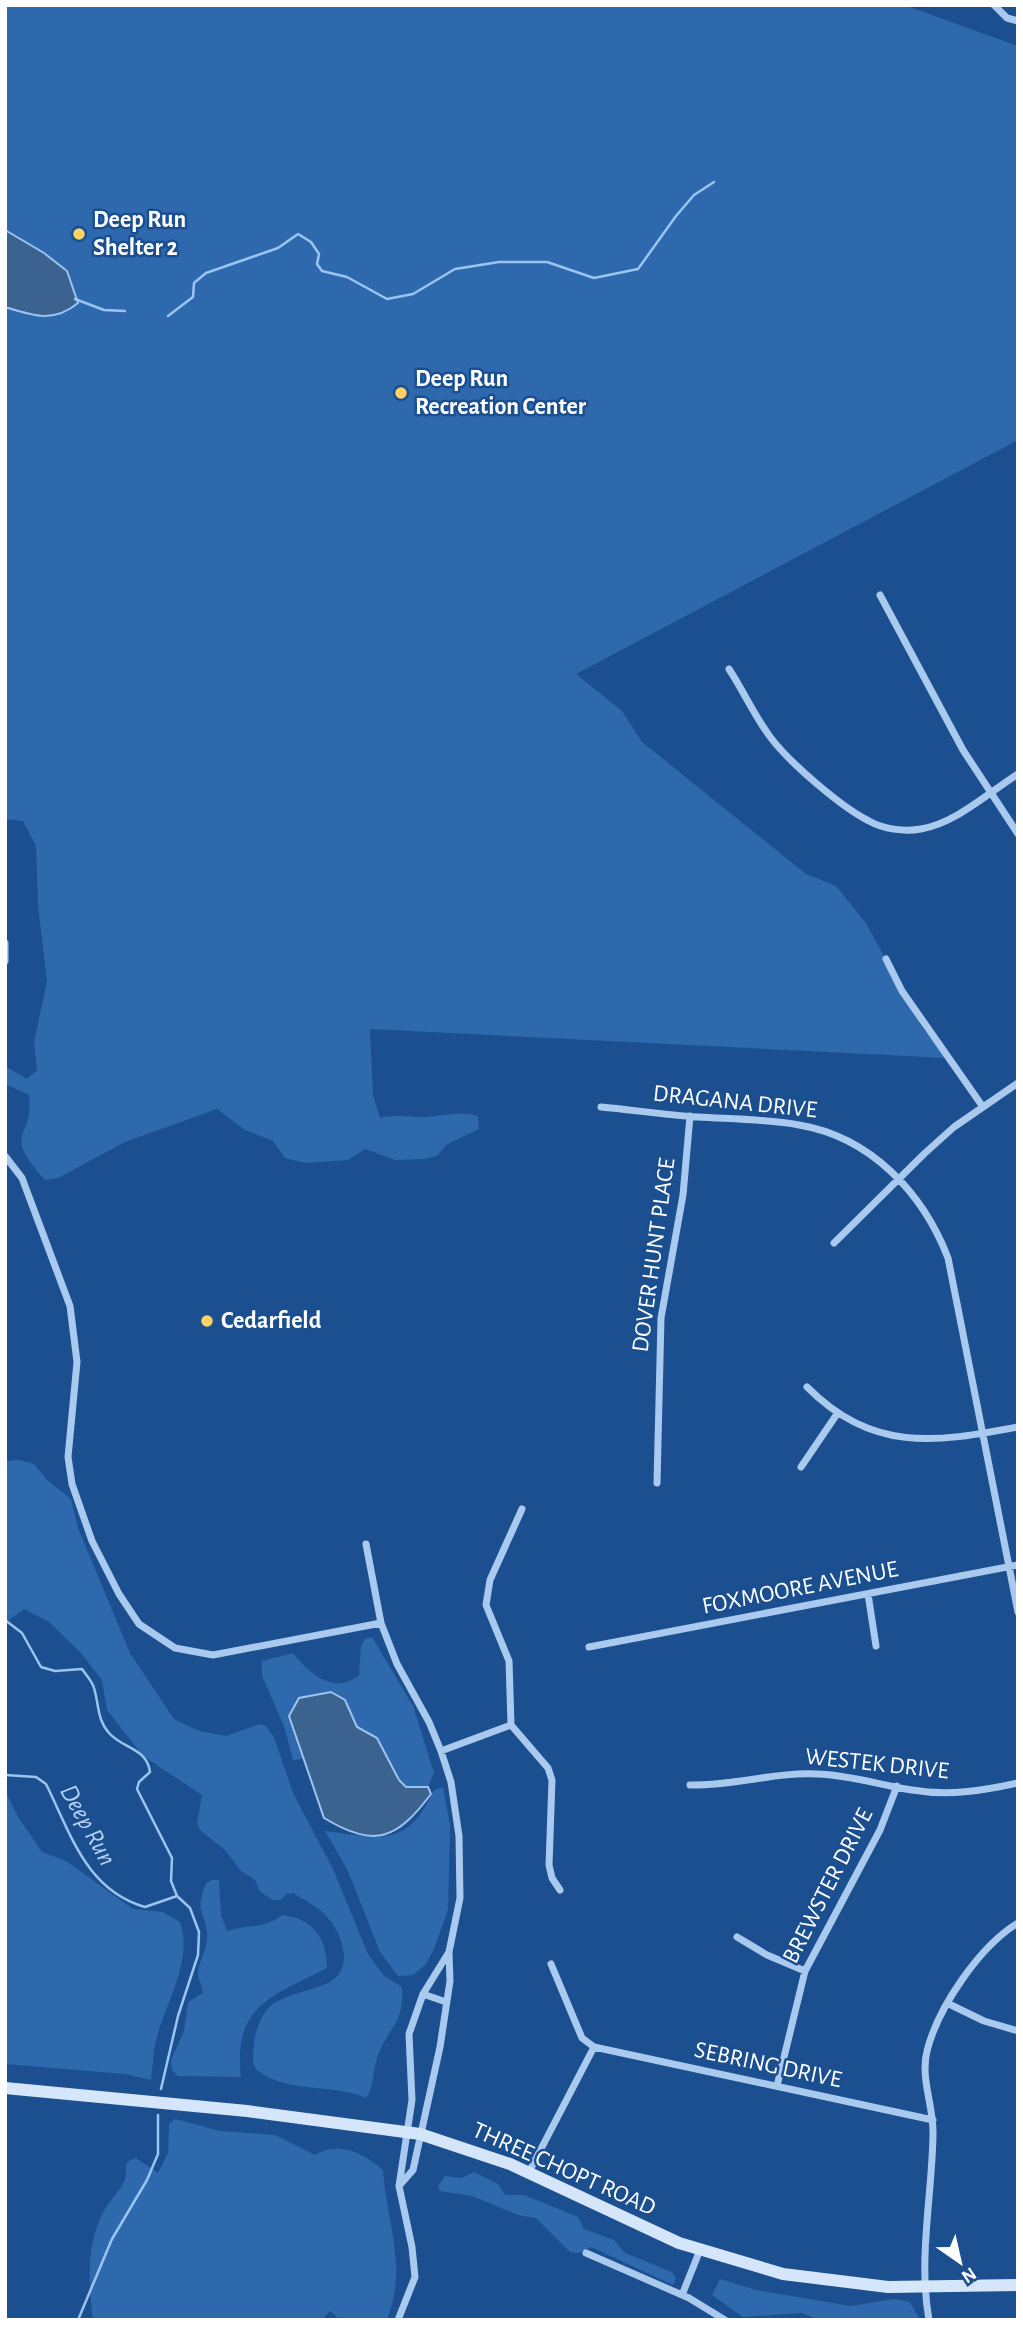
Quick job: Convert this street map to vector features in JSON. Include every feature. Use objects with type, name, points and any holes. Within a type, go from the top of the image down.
[{"type":"main road","name":"THREE CHOPT ROAD","points":[[5,2088],[209,2107],[420,2134],[487,2155],[643,2227],[700,2250],[746,2265],[806,2278],[874,2286],[1018,2284]]},
{"type":"street","points":[[994,5],[1007,18],[1018,21]]},
{"type":"street","points":[[880,595],[963,750],[1018,834]]},
{"type":"street","points":[[729,669],[759,720],[783,751],[868,821],[901,830],[919,830],[950,818],[1018,774]]},
{"type":"street","points":[[5,943],[5,961]]},
{"type":"street","points":[[886,959],[902,991],[983,1107]]},
{"type":"street","points":[[834,1242],[953,1128],[1018,1083]]},
{"type":"street","name":"DRAGANA DRIVE","points":[[601,1107],[778,1122],[823,1130],[860,1147],[899,1178],[930,1218],[948,1258],[1018,1612]]},
{"type":"street","name":"DOVER HUNT PLACE","points":[[657,1483],[661,1318],[683,1195],[690,1116]]},
{"type":"street","points":[[5,1156],[22,1178],[70,1306],[77,1362],[68,1457],[72,1484],[92,1541],[119,1594],[139,1624],[175,1648],[213,1655],[381,1623]]},
{"type":"street","points":[[807,1387],[837,1414],[867,1429],[905,1439],[942,1441],[1018,1427]]},
{"type":"street","points":[[801,1466],[837,1414]]},
{"type":"street","points":[[522,1509],[487,1591],[489,1614],[509,1661],[511,1725],[540,1757],[552,1780],[549,1865],[552,1878],[560,1889]]},
{"type":"street","points":[[366,1544],[381,1623],[397,1664],[424,1712],[441,1751],[451,1782],[459,1836],[460,1899],[449,1952],[451,1972],[440,2048],[413,2170],[399,2186]]},
{"type":"street","name":"FOXMOORE AVENUE","points":[[589,1647],[1018,1565]]},
{"type":"street","points":[[868,1594],[876,1646]]},
{"type":"street","points":[[441,1751],[511,1725]]},
{"type":"street","name":"WESTEK DRIVE","points":[[690,1785],[722,1786],[756,1778],[804,1773],[838,1775],[941,1793],[970,1793],[1018,1783]]},
{"type":"street","name":"BREWSTER DRIVE","points":[[777,2086],[805,1971],[880,1830],[897,1786]]},
{"type":"street","points":[[929,2320],[923,2287],[933,2120],[924,2069],[927,2051],[949,2004],[984,1950],[1018,1923]]},
{"type":"street","points":[[737,1937],[767,1955],[805,1971]]},
{"type":"street","points":[[398,2320],[415,2277],[412,2247],[399,2186],[405,2131],[412,2100],[409,2034],[424,1994],[449,1952]]},
{"type":"street","points":[[528,2172],[594,2047],[582,2038],[551,1964]]},
{"type":"street","points":[[424,1994],[446,2002]]},
{"type":"street","points":[[949,2004],[984,2021],[1018,2031]]},
{"type":"street","name":"SEBRING DRIVE","points":[[594,2047],[933,2120]]},
{"type":"street","points":[[682,2295],[700,2250]]},
{"type":"street","points":[[586,2253],[682,2295],[724,2320]]},
{"type":"shaded area","points":[[5,5],[904,5],[1018,46],[1018,440],[576,674],[622,711],[642,742],[806,874],[836,886],[866,923],[922,1027],[946,1058],[370,1029],[373,1095],[380,1118],[471,1114],[478,1116],[479,1129],[446,1145],[437,1156],[424,1159],[395,1160],[365,1149],[348,1160],[306,1163],[285,1158],[273,1141],[245,1130],[217,1109],[125,1142],[58,1178],[45,1180],[24,1152],[21,1143],[29,1110],[29,1095],[5,1084],[5,1066],[27,1079],[37,1070],[34,1042],[47,981],[38,906],[36,846],[23,821],[5,819]]},
{"type":"shaded area","points":[[5,230],[44,253],[67,271],[78,303],[61,313],[43,316],[5,307]]},
{"type":"shaded area","points":[[20,1460],[34,1464],[48,1481],[71,1499],[78,1528],[130,1653],[174,1719],[199,1731],[226,1736],[260,1724],[266,1726],[274,1737],[293,1793],[333,1869],[368,1954],[384,1976],[402,1987],[401,2009],[378,2055],[371,2088],[366,2098],[353,2093],[283,2083],[258,2071],[253,2063],[257,2029],[269,2007],[286,1997],[328,1983],[342,1968],[343,1947],[334,1926],[317,1908],[293,1893],[286,1894],[281,1900],[273,1900],[260,1892],[255,1880],[241,1871],[225,1850],[201,1831],[197,1823],[202,1795],[143,1756],[107,1710],[102,1680],[80,1652],[49,1622],[24,1609],[5,1623],[5,1461]]},
{"type":"shaded area","points":[[372,1637],[413,1706],[434,1773],[428,1787],[406,1787],[399,1780],[377,1738],[357,1727],[345,1700],[289,1716],[303,1759],[293,1760],[284,1726],[262,1676],[262,1661],[293,1653],[314,1674],[331,1683],[350,1681],[359,1675],[361,1646],[365,1639]]},
{"type":"shaded area","points":[[331,1692],[345,1700],[357,1727],[377,1738],[399,1780],[406,1787],[428,1787],[431,1794],[396,1830],[372,1836],[358,1834],[324,1818],[289,1716],[299,1698]]},
{"type":"shaded area","points":[[443,1787],[450,1825],[448,1910],[426,1964],[413,1975],[398,1976],[380,1952],[348,1871],[325,1831],[377,1837],[402,1831],[424,1809],[434,1790]]},
{"type":"shaded area","points":[[5,1790],[18,1817],[42,1852],[66,1861],[133,1909],[163,1912],[180,1922],[183,1936],[181,1965],[156,2042],[151,2080],[125,2074],[5,2064]]},
{"type":"shaded area","points":[[219,1880],[221,1915],[227,1931],[262,1925],[283,1915],[294,1917],[317,1932],[326,1958],[327,1968],[273,1996],[260,2006],[250,2019],[243,2034],[240,2053],[241,2077],[178,2076],[172,2070],[171,2060],[184,2031],[188,2002],[203,1993],[198,1971],[207,1937],[200,1905],[206,1883]]},
{"type":"shaded area","points":[[175,2119],[220,2131],[275,2135],[315,2155],[333,2149],[351,2150],[383,2170],[396,2263],[393,2300],[387,2320],[340,2320],[330,2311],[322,2320],[93,2320],[91,2256],[92,2243],[100,2219],[124,2182],[128,2162],[136,2158],[158,2173],[168,2153],[169,2124]]},
{"type":"shaded area","points":[[474,2172],[498,2184],[505,2195],[524,2195],[578,2217],[584,2229],[614,2240],[625,2253],[672,2272],[676,2278],[673,2285],[591,2247],[579,2253],[570,2252],[536,2218],[518,2215],[472,2196],[440,2191],[438,2186],[445,2176],[462,2178]]},
{"type":"shaded area","points":[[720,2279],[756,2290],[851,2306],[893,2299],[910,2302],[920,2320],[819,2320],[802,2313],[743,2317],[712,2295]]},
{"type":"waterway","points":[[168,316],[193,297],[194,283],[206,273],[278,248],[298,234],[311,242],[319,254],[317,264],[322,271],[347,277],[387,299],[413,294],[455,269],[499,262],[547,262],[594,278],[638,269],[694,195],[714,182]]},
{"type":"waterway","points":[[75,299],[104,310],[125,311]]},
{"type":"waterway","name":"Deep Run","points":[[5,1620],[22,1633],[41,1667],[55,1671],[82,1669],[93,1685],[105,1728],[115,1738],[139,1753],[148,1764],[150,1772],[139,1782],[137,1789],[172,1858],[171,1881],[177,1896],[190,1908],[199,1932],[198,1955],[178,2016],[161,2089]]},
{"type":"waterway","name":"Deep Run","points":[[5,1775],[36,1777],[46,1784],[83,1858],[108,1888],[145,1907],[177,1896]]},
{"type":"waterway","name":"Deep Run","points":[[78,2320],[112,2239],[147,2180],[158,2154],[158,2115]]},
{"type":"place","name":"Deep Run Shelter 2","points":[[79,234]]},
{"type":"place","name":"Deep Run Recreation Center","points":[[401,393]]},
{"type":"place","name":"Cedarfield","points":[[207,1321]]}]
